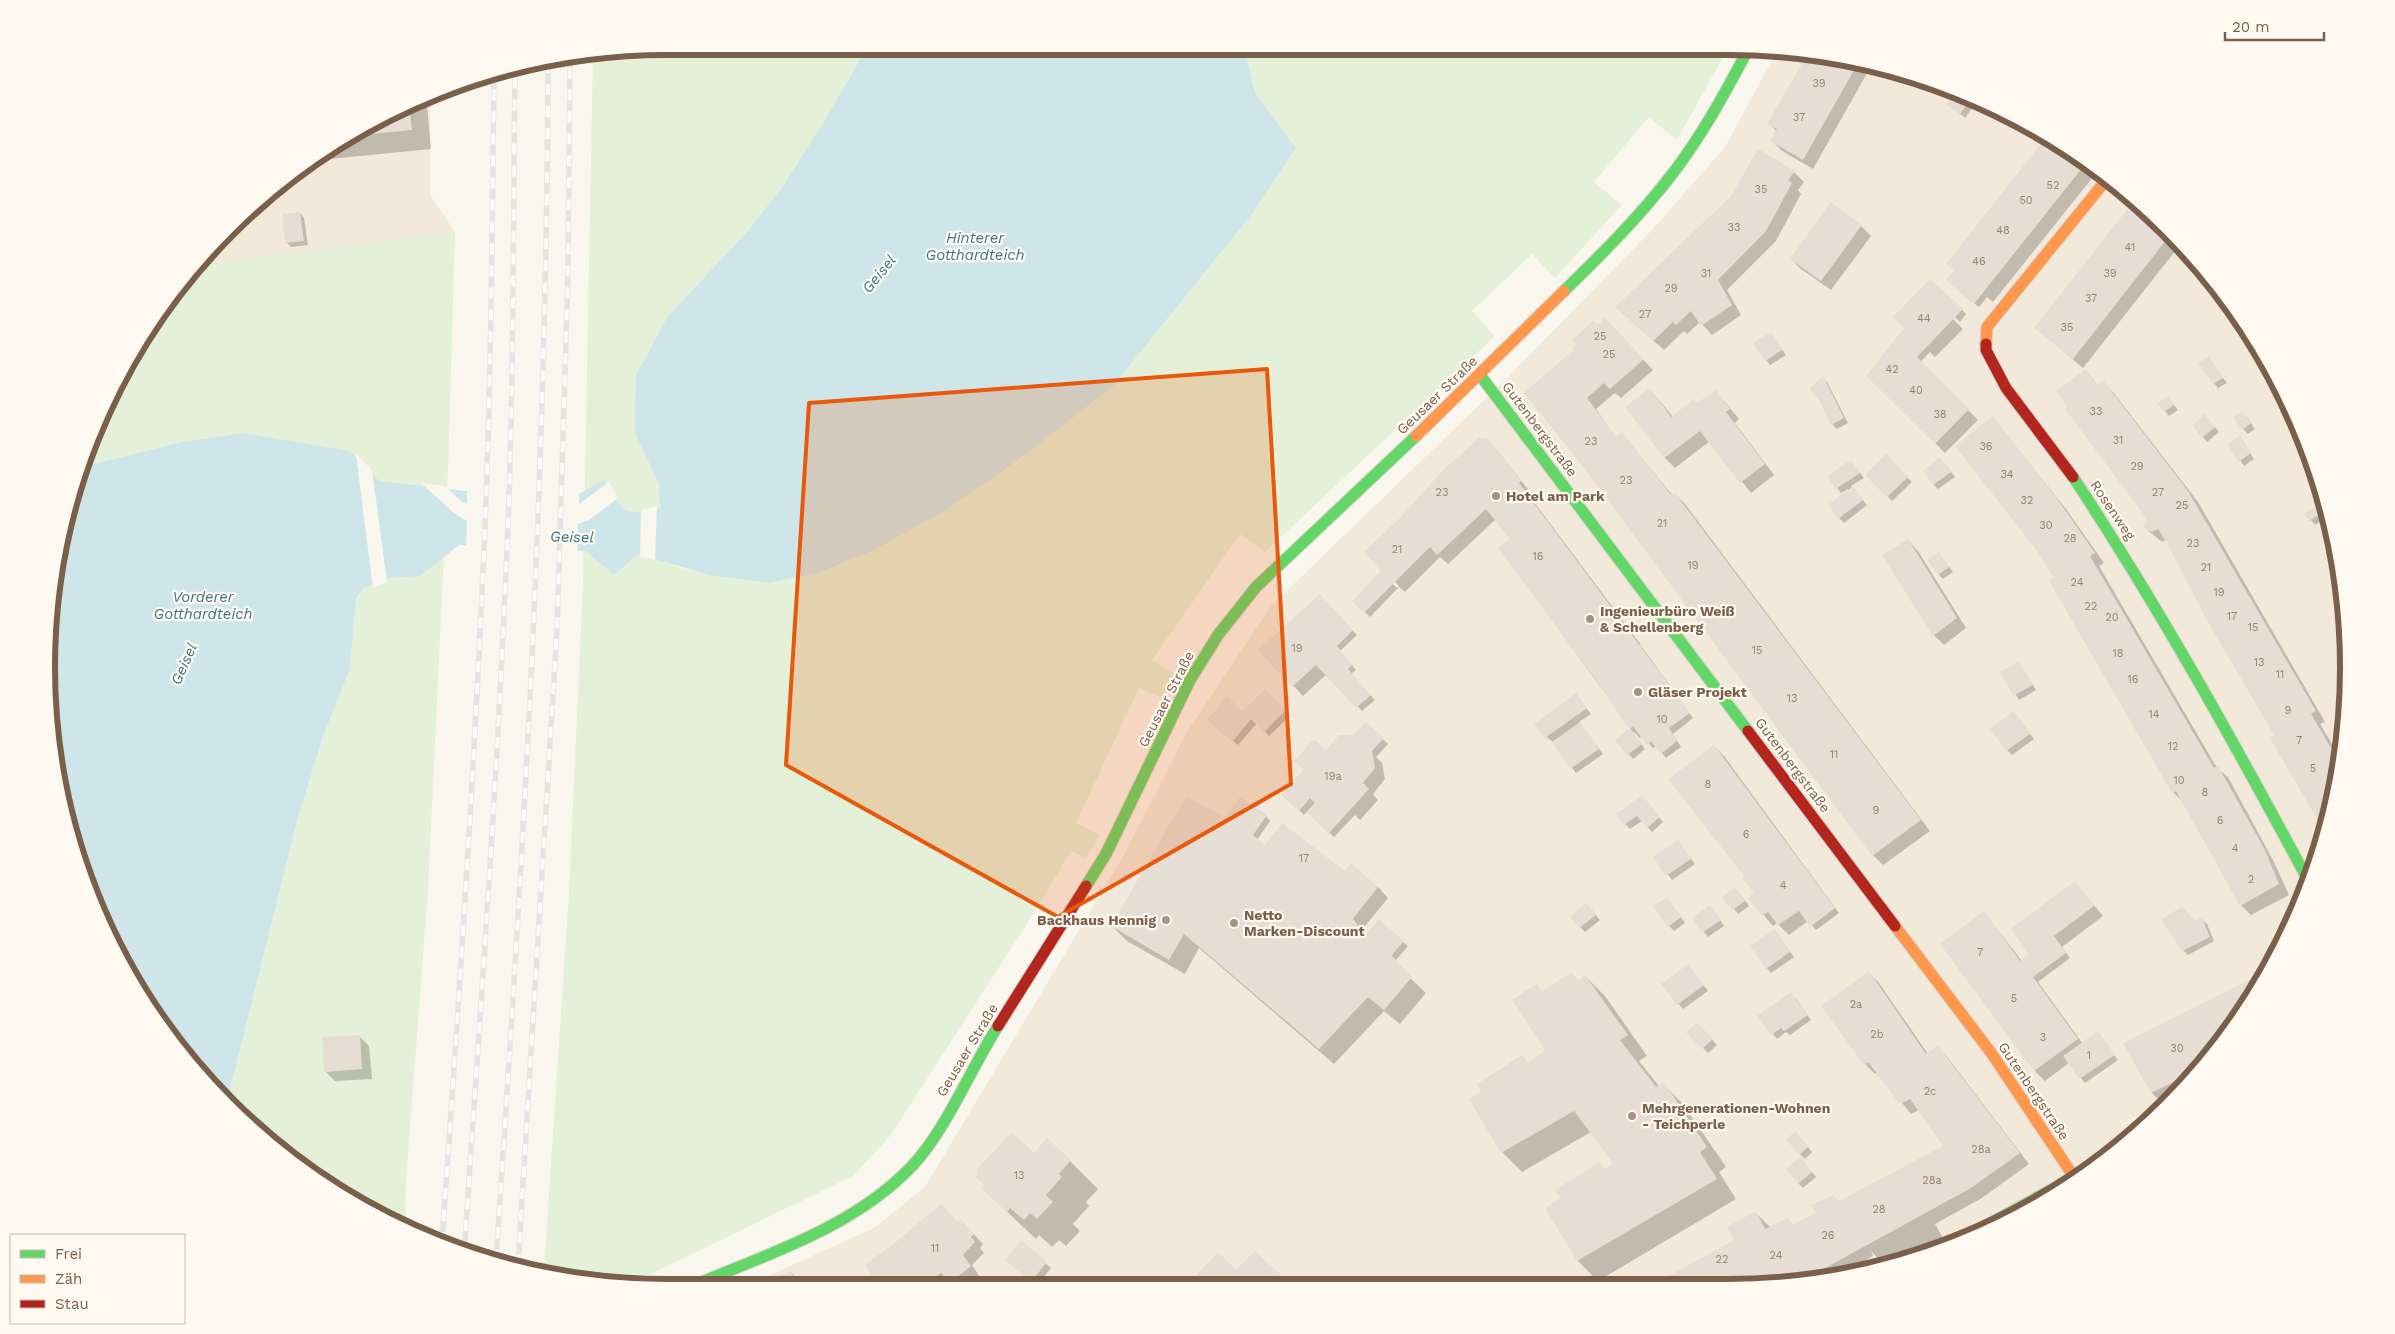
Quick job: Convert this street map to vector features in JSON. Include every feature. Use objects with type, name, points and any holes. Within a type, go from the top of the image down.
[{"type":"street","name":"Geusaer Straße","points":[[708,1279],[808,1236],[858,1211],[913,1165],[937,1132],[980,1054],[1106,854],[1190,680],[1218,635],[1256,587],[1480,375],[1626,230],[1674,172],[1709,121],[1745,55]]},
{"type":"street","name":"Rosenweg","points":[[2104,184],[1987,327],[1986,350],[2006,388],[2061,459],[2126,557],[2222,722],[2304,873]]},
{"type":"street","name":"Gutenbergstraße","points":[[1480,375],[1992,1054],[2072,1173]]},
{"type":"highlighted area","points":[[1267,369],[1291,784],[1058,917],[786,765],[809,403]]},
{"type":"shaded area","points":[[1774,57],[1808,60],[1886,76],[1925,87],[1999,118],[2068,158],[2101,181],[2161,234],[2214,294],[2258,361],[2277,396],[2308,470],[2328,548],[2335,587],[2340,667],[2335,747],[2319,825],[2308,864],[2277,938],[2237,1007],[2214,1040],[2188,1071],[2150,1110],[2116,1127],[2143,1117],[2101,1153],[2034,1197],[1999,1216],[1925,1247],[1847,1267],[1808,1274],[1728,1279],[761,1279],[874,1228],[925,1187],[1124,855],[1185,735],[1271,606],[1506,379],[1651,231],[1725,147]]},
{"type":"shaded area","points":[[430,103],[430,195],[455,232],[207,263],[234,234],[294,181],[361,137],[396,118]]},
{"type":"green space","points":[[667,55],[863,55],[783,186],[747,232],[668,316],[659,484],[661,508],[638,554],[656,558],[680,568],[769,583],[818,573],[872,551],[1021,458],[1112,386],[1252,214],[1296,148],[1255,93],[1246,55],[1724,55],[1677,140],[1649,117],[1594,182],[1622,205],[1555,278],[1532,254],[1472,311],[1495,336],[1265,552],[1240,534],[1152,660],[1175,674],[1165,699],[1139,688],[1076,823],[1100,835],[1086,858],[1071,851],[1025,927],[890,1136],[853,1176],[642,1278],[587,1274],[544,1266],[569,892],[583,584],[593,59]]},
{"type":"green space","points":[[455,232],[448,469],[428,890],[406,1180],[405,1220],[361,1197],[294,1153],[229,1095],[298,817],[323,737],[350,669],[356,598],[364,588],[243,433],[182,442],[89,465],[118,396],[137,361],[181,294],[207,263]]},
{"type":"water","points":[[863,55],[1246,55],[1255,93],[1296,148],[1252,214],[1112,387],[1021,458],[943,512],[872,551],[818,573],[769,583],[709,575],[638,554],[614,575],[586,551],[459,545],[420,576],[390,578],[364,588],[356,598],[350,669],[323,737],[298,817],[229,1095],[181,1040],[137,973],[118,938],[87,864],[67,786],[60,747],[56,707],[56,627],[60,587],[67,548],[89,465],[182,442],[243,433],[350,451],[379,481],[508,496],[577,495],[604,480],[620,505],[631,512],[660,508],[659,484],[635,433],[636,375],[668,316],[747,232],[783,186]]},
{"type":"pier","points":[[356,454],[372,470],[387,582],[373,588]]},
{"type":"pier","points":[[609,482],[618,498],[589,520],[578,524],[577,554],[466,548],[467,521],[454,513],[421,483],[445,486],[462,502],[467,504],[467,489],[509,494],[579,491],[579,504]]},
{"type":"pier","points":[[657,506],[655,560],[640,557],[641,510]]},
{"type":"building","points":[[1804,60],[1855,69],[1803,160],[1770,141],[1777,129],[1767,124]]},
{"type":"building","points":[[1951,98],[1967,104],[1960,114],[1946,105]]},
{"type":"building","points":[[410,112],[412,130],[365,135]]},
{"type":"building","points":[[2042,142],[2082,168],[1974,304],[1946,280],[1954,271],[1946,264]]},
{"type":"building","points":[[1758,149],[1795,171],[1788,180],[1792,183],[1766,231],[1718,280],[1732,305],[1701,326],[1691,311],[1676,325],[1673,322],[1653,341],[1615,307],[1731,196]]},
{"type":"building","points":[[1831,202],[1862,225],[1821,281],[1790,259]]},
{"type":"building","points":[[2130,206],[2166,240],[2073,359],[2034,328]]},
{"type":"building","points":[[300,212],[304,241],[285,243],[282,214]]},
{"type":"building","points":[[1930,279],[1963,309],[1917,357],[1969,409],[1935,444],[1866,376],[1904,328],[1893,317]]},
{"type":"building","points":[[1605,318],[1644,359],[1610,389],[1604,383],[1587,398],[1616,437],[1622,432],[1671,495],[1675,493],[1921,820],[1872,856],[1581,464],[1524,393],[1574,349],[1572,348],[1576,345],[1572,340],[1593,321],[1597,325]]},
{"type":"building","points":[[1771,332],[1782,350],[1765,361],[1753,343]]},
{"type":"building","points":[[2209,356],[2223,378],[2213,384],[2198,363]]},
{"type":"building","points":[[2086,369],[2097,385],[2103,380],[2188,491],[2316,711],[2311,714],[2334,753],[2319,823],[2270,738],[2274,735],[2205,617],[2167,543],[2158,529],[2151,532],[2144,528],[2144,523],[2147,519],[2065,409],[2067,406],[2056,391]]},
{"type":"building","points":[[1823,376],[1844,418],[1831,425],[1819,400],[1809,389]]},
{"type":"building","points":[[1650,388],[1671,417],[1694,399],[1697,403],[1716,390],[1730,409],[1726,412],[1765,464],[1740,483],[1700,431],[1664,458],[1625,407]]},
{"type":"building","points":[[2168,396],[2174,405],[2164,412],[2157,403]]},
{"type":"building","points":[[2242,411],[2251,423],[2242,430],[2233,417]]},
{"type":"building","points":[[2205,414],[2215,427],[2202,438],[2192,425]]},
{"type":"building","points":[[1993,416],[2056,497],[2095,553],[2090,556],[2214,768],[2218,766],[2265,850],[2279,884],[2240,906],[2176,791],[2172,793],[2049,581],[2053,577],[2037,551],[1955,446]]},
{"type":"building","points":[[2240,435],[2251,453],[2238,462],[2227,444]]},
{"type":"building","points":[[1479,438],[1487,438],[1509,465],[1521,481],[1519,483],[1690,713],[1669,728],[1677,741],[1661,754],[1651,741],[1647,745],[1633,726],[1629,729],[1596,680],[1498,548],[1510,539],[1486,509],[1437,555],[1430,547],[1364,613],[1352,601],[1381,571],[1364,552],[1401,517],[1444,469]]},
{"type":"building","points":[[1886,454],[1908,477],[1887,497],[1865,475]]},
{"type":"building","points":[[1940,457],[1951,472],[1933,485],[1923,471]]},
{"type":"building","points":[[1851,460],[1860,473],[1836,489],[1827,476]]},
{"type":"building","points":[[1853,486],[1863,500],[1838,519],[1828,505]]},
{"type":"building","points":[[2315,506],[2320,514],[2309,521],[2304,514]]},
{"type":"building","points":[[1908,539],[1957,618],[1933,636],[1882,555]]},
{"type":"building","points":[[1939,552],[1949,567],[1938,575],[1927,560]]},
{"type":"building","points":[[1320,594],[1353,630],[1337,646],[1352,665],[1348,669],[1371,695],[1356,708],[1316,665],[1292,687],[1258,650]]},
{"type":"building","points":[[2019,662],[2033,685],[2013,696],[2000,672]]},
{"type":"building","points":[[1265,689],[1286,710],[1264,732],[1251,719],[1233,741],[1207,720],[1227,697],[1243,711]]},
{"type":"building","points":[[1576,693],[1587,708],[1545,738],[1534,724]]},
{"type":"building","points":[[2014,711],[2030,734],[2006,751],[1990,728]]},
{"type":"building","points":[[1366,722],[1384,738],[1372,751],[1375,768],[1363,783],[1369,789],[1329,833],[1307,813],[1316,804],[1310,798],[1299,811],[1281,795],[1304,769],[1294,761],[1314,739],[1326,750],[1339,735],[1354,735]]},
{"type":"building","points":[[1580,722],[1599,749],[1570,769],[1552,742]]},
{"type":"building","points":[[1630,728],[1642,744],[1627,755],[1615,740]]},
{"type":"building","points":[[1714,745],[1835,908],[1810,927],[1799,911],[1778,925],[1768,912],[1762,916],[1748,898],[1754,893],[1742,878],[1744,876],[1668,779]]},
{"type":"building","points":[[1642,795],[1660,817],[1647,828],[1637,816],[1624,825],[1616,814]]},
{"type":"building","name":"Netto Marken-Discount","points":[[1186,796],[1226,817],[1240,797],[1267,815],[1253,835],[1265,845],[1282,823],[1345,871],[1351,863],[1378,887],[1352,920],[1366,934],[1379,919],[1404,941],[1391,956],[1412,977],[1384,1010],[1368,997],[1319,1049],[1184,934],[1169,960],[1111,926]]},
{"type":"building","points":[[1678,840],[1691,859],[1666,876],[1653,857]]},
{"type":"building","points":[[2075,881],[2094,906],[2054,936],[2066,953],[2033,977],[2078,1039],[2034,1071],[1940,944],[1984,911],[2020,961],[2029,954],[2011,929]]},
{"type":"building","points":[[1735,887],[1745,901],[1732,910],[1722,897]]},
{"type":"building","points":[[1667,897],[1681,917],[1668,927],[1653,906]]},
{"type":"building","points":[[1586,903],[1596,915],[1579,928],[1570,917]]},
{"type":"building","points":[[1710,905],[1721,920],[1702,933],[1692,918]]},
{"type":"building","points":[[2182,907],[2195,921],[2202,918],[2210,937],[2182,951],[2161,919]]},
{"type":"building","points":[[1775,929],[1790,952],[1766,969],[1750,946]]},
{"type":"building","points":[[1688,964],[1704,985],[1677,1005],[1661,984]]},
{"type":"building","points":[[1869,971],[1926,1054],[1938,1046],[2020,1153],[1971,1188],[1817,1272],[1768,1278],[1663,1279],[1734,1240],[1727,1227],[1756,1211],[1765,1229],[1788,1218],[1792,1225],[1816,1213],[1811,1205],[1834,1195],[1839,1201],[1943,1146],[1910,1099],[1900,1104],[1868,1062],[1864,1065],[1821,1006]]},
{"type":"building","name":"Mehrgenerationen-Wohnen - Teichperle","points":[[1572,972],[1578,981],[1585,975],[1628,1035],[1620,1040],[1656,1087],[1664,1082],[1707,1147],[1700,1152],[1717,1179],[1577,1261],[1545,1208],[1560,1198],[1555,1190],[1600,1162],[1605,1170],[1613,1163],[1574,1111],[1501,1153],[1469,1099],[1481,1091],[1477,1084],[1522,1055],[1528,1063],[1545,1050],[1512,1000],[1537,984],[1542,991]]},
{"type":"building","points":[[2256,977],[2214,1040],[2181,1078],[2151,1093],[2123,1043]]},
{"type":"building","points":[[1791,992],[1808,1015],[1784,1031],[1781,1028],[1771,1035],[1757,1016]]},
{"type":"building","points":[[1697,1023],[1713,1039],[1702,1049],[1686,1032]]},
{"type":"building","points":[[2098,1031],[2115,1055],[2079,1079],[2063,1056]]},
{"type":"building","points":[[360,1035],[362,1069],[324,1072],[322,1037]]},
{"type":"building","points":[[1796,1131],[1808,1147],[1799,1155],[1786,1139]]},
{"type":"building","points":[[1012,1132],[1034,1153],[1047,1138],[1071,1160],[1059,1174],[1062,1177],[1046,1195],[1053,1202],[1037,1219],[1030,1213],[1024,1220],[1010,1208],[1007,1212],[982,1189],[985,1185],[976,1178],[977,1169]]},
{"type":"building","points":[[1800,1157],[1812,1172],[1798,1184],[1786,1169]]},
{"type":"building","points":[[941,1204],[958,1222],[961,1219],[974,1234],[971,1237],[975,1242],[963,1255],[971,1266],[955,1279],[946,1279],[941,1273],[932,1279],[874,1279],[865,1265]]},
{"type":"building","points":[[1021,1240],[1047,1262],[1033,1279],[1027,1279],[1005,1260]]},
{"type":"building","points":[[1255,1251],[1286,1279],[1193,1279],[1218,1252],[1236,1270]]},
{"type":"building","points":[[791,1271],[795,1279],[773,1279]]},
{"type":"building","points":[[856,1275],[858,1279],[849,1279]]},
{"type":"railway","points":[[518,1260],[557,630],[568,275],[570,63]]},
{"type":"railway","points":[[496,1254],[532,661],[543,361],[548,67]]},
{"type":"railway","points":[[465,1245],[492,840],[508,527],[513,331],[515,75]]},
{"type":"railway","points":[[442,1236],[469,836],[485,526],[491,332],[494,80]]},
{"type":"traffic: fast","points":[[1564,291],[1635,219],[1661,189],[1704,128],[1745,55]]},
{"type":"traffic: fast","points":[[1480,375],[1748,731]]},
{"type":"traffic: fast","points":[[1086,886],[1106,854],[1190,680],[1218,635],[1256,587],[1416,436]]},
{"type":"traffic: fast","points":[[2073,477],[2136,576],[2196,676],[2304,873]]},
{"type":"traffic: fast","points":[[709,1279],[809,1237],[865,1206],[890,1187],[925,1151],[947,1117],[998,1026]]},
{"type":"traffic: slow","points":[[1986,344],[1987,327],[2104,183]]},
{"type":"traffic: slow","points":[[1416,436],[1564,291]]},
{"type":"traffic: slow","points":[[1895,926],[1992,1054],[2072,1173]]},
{"type":"traffic: jam","points":[[1986,344],[1986,350],[2006,388],[2073,477]]},
{"type":"traffic: jam","points":[[1748,731],[1895,926]]},
{"type":"traffic: jam","points":[[998,1026],[1086,886]]},
{"type":"place","name":"Hotel am Park","points":[[1496,496]]},
{"type":"place","name":"Ingenieurbüro Weiß & Schellenberg","points":[[1590,619]]},
{"type":"place","name":"Gläser Projekt","points":[[1638,692]]},
{"type":"place","name":"Backhaus Hennig","points":[[1166,920]]},
{"type":"place","name":"Netto Marken-Discount","points":[[1234,923]]},
{"type":"place","name":"Mehrgenerationen-Wohnen - Teichperle","points":[[1632,1116]]},
{"type":"water label","name":"Hinterer Gotthardteich","points":[[975,246]]},
{"type":"water label","name":"Geisel","points":[[879,274]]},
{"type":"water label","name":"Geisel","points":[[572,537]]},
{"type":"water label","name":"Vorderer Gotthardteich","points":[[203,606]]},
{"type":"water label","name":"Geisel","points":[[184,664]]}]
